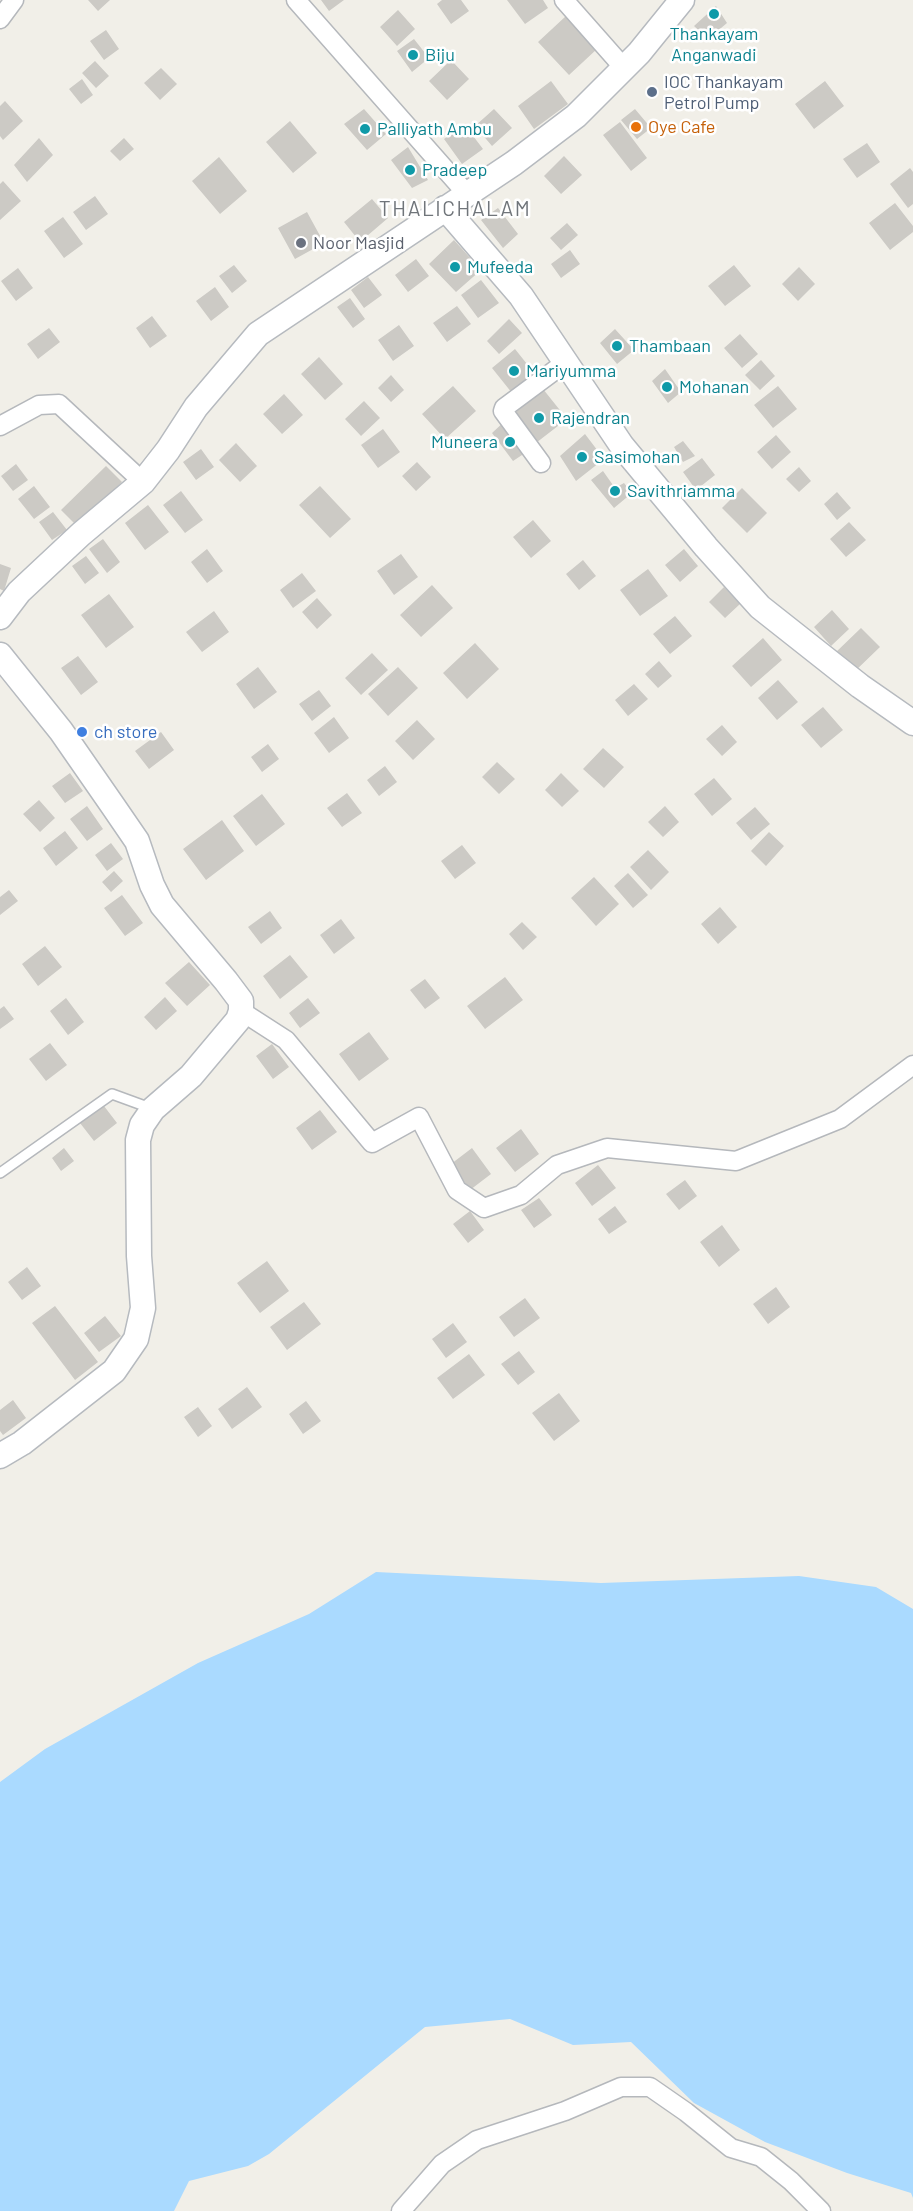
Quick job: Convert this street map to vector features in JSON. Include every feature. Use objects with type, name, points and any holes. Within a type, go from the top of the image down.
[{"type":"main road","points":[[0,617],[19,592],[81,534],[143,482],[168,450],[196,407],[258,334],[514,163],[576,116],[639,53],[682,0]]},
{"type":"main road","points":[[445,208],[521,296],[622,446],[706,547],[760,607],[860,686],[913,723]]},
{"type":"main road","points":[[0,656],[61,731],[137,841],[152,885],[162,904],[241,1001],[242,1011],[238,1020],[191,1076],[153,1109],[142,1125],[138,1140],[139,1256],[143,1308],[136,1339],[114,1371],[22,1443],[0,1456]]},
{"type":"street","points":[[0,19],[14,0]]},
{"type":"street","points":[[296,0],[467,194]]},
{"type":"street","points":[[564,0],[624,68]]},
{"type":"street","points":[[541,463],[503,411],[566,362]]},
{"type":"street","points":[[0,426],[39,405],[59,404],[143,482]]},
{"type":"street","points":[[242,1011],[286,1040],[372,1143],[419,1117],[457,1190],[484,1208],[521,1195],[557,1165],[607,1148],[736,1161],[840,1119],[913,1065]]},
{"type":"street","points":[[401,2211],[442,2164],[477,2140],[565,2111],[621,2087],[650,2087],[731,2148],[760,2157],[791,2181],[821,2211]]},
{"type":"lane","points":[[0,1173],[112,1094],[153,1109]]},
{"type":"water","points":[[376,1572],[601,1583],[799,1576],[876,1587],[913,1609],[913,2198],[911,2193],[847,2173],[765,2142],[694,2103],[631,2042],[573,2045],[510,2019],[425,2027],[269,2154],[248,2166],[189,2181],[174,2211],[0,2211],[0,1782],[45,1749],[198,1663],[309,1614]]},
{"type":"building","points":[[88,0],[110,0],[98,11]]},
{"type":"building","points":[[321,0],[344,0],[329,11]]},
{"type":"building","points":[[442,0],[461,0],[469,11],[451,24],[437,4]]},
{"type":"building","points":[[507,0],[543,0],[548,8],[525,24]]},
{"type":"building","name":"Thankayam Anganwadi","points":[[716,6],[727,23],[708,39],[694,26]]},
{"type":"building","points":[[398,10],[415,29],[397,46],[380,27]]},
{"type":"building","points":[[566,16],[597,49],[569,75],[538,42]]},
{"type":"building","points":[[106,30],[119,49],[104,60],[90,41]]},
{"type":"building","name":"Biju","points":[[414,39],[429,58],[412,72],[397,51]]},
{"type":"building","points":[[451,60],[469,79],[447,100],[429,81]]},
{"type":"building","points":[[95,61],[109,76],[96,88],[82,73]]},
{"type":"building","points":[[161,68],[177,84],[160,100],[144,83]]},
{"type":"building","points":[[82,79],[93,95],[81,104],[69,89]]},
{"type":"building","points":[[551,81],[568,104],[534,129],[518,106]]},
{"type":"building","points":[[825,81],[844,106],[814,129],[795,104]]},
{"type":"building","points":[[5,101],[23,121],[3,140],[0,136],[0,106]]},
{"type":"building","name":"Palliyath Ambu","points":[[364,109],[386,134],[367,150],[344,124]]},
{"type":"building","points":[[494,109],[512,128],[492,146],[475,126]]},
{"type":"building","points":[[635,109],[651,128],[637,139],[621,120]]},
{"type":"building","points":[[290,121],[317,153],[293,173],[266,142]]},
{"type":"building","points":[[620,122],[647,158],[631,171],[603,135]]},
{"type":"building","points":[[464,124],[483,149],[462,164],[444,139]]},
{"type":"building","points":[[39,138],[53,155],[27,182],[14,165]]},
{"type":"building","points":[[124,138],[134,149],[120,161],[110,151]]},
{"type":"building","points":[[867,143],[880,162],[857,178],[843,159]]},
{"type":"building","name":"Pradeep","points":[[408,147],[428,180],[412,188],[391,160]]},
{"type":"building","points":[[564,156],[582,175],[561,194],[544,176]]},
{"type":"building","points":[[219,157],[247,191],[220,214],[192,181]]},
{"type":"building","points":[[910,168],[913,172],[913,204],[908,208],[890,184]]},
{"type":"building","points":[[3,181],[21,201],[0,220],[0,184]]},
{"type":"building","points":[[95,196],[108,214],[86,230],[73,212]]},
{"type":"building","points":[[372,199],[388,218],[360,242],[344,222]]},
{"type":"building","points":[[895,203],[913,226],[913,232],[890,250],[869,223]]},
{"type":"building","points":[[498,208],[518,234],[503,248],[481,220]]},
{"type":"building","points":[[307,212],[324,243],[295,259],[278,228]]},
{"type":"building","points":[[63,217],[83,244],[64,258],[44,231]]},
{"type":"building","points":[[567,223],[578,235],[561,250],[550,238]]},
{"type":"building","name":"Mufeeda","points":[[454,240],[481,270],[456,292],[429,264]]},
{"type":"building","points":[[570,250],[580,264],[561,278],[551,264]]},
{"type":"building","points":[[416,259],[429,276],[408,292],[395,275]]},
{"type":"building","points":[[234,265],[247,281],[232,293],[219,276]]},
{"type":"building","points":[[734,265],[751,286],[725,306],[708,286]]},
{"type":"building","points":[[799,267],[815,284],[798,301],[782,284]]},
{"type":"building","points":[[18,268],[33,288],[16,301],[1,281]]},
{"type":"building","points":[[368,277],[382,295],[364,308],[351,290]]},
{"type":"building","points":[[481,280],[499,303],[478,318],[461,295]]},
{"type":"building","points":[[215,287],[229,307],[211,321],[196,301]]},
{"type":"building","points":[[350,298],[365,319],[353,328],[337,307]]},
{"type":"building","points":[[457,306],[471,324],[447,342],[433,323]]},
{"type":"building","points":[[152,316],[167,336],[150,348],[136,328]]},
{"type":"building","points":[[509,319],[522,333],[499,354],[487,341]]},
{"type":"building","points":[[399,325],[414,346],[393,361],[378,340]]},
{"type":"building","points":[[49,328],[60,342],[38,359],[27,344]]},
{"type":"building","name":"Thambaan","points":[[615,329],[634,350],[617,364],[600,343]]},
{"type":"building","points":[[740,334],[758,354],[742,368],[724,348]]},
{"type":"building","name":"Mariyumma","points":[[515,349],[535,374],[512,393],[492,368]]},
{"type":"building","points":[[319,357],[343,384],[325,400],[301,374]]},
{"type":"building","points":[[761,360],[775,376],[760,390],[745,375]]},
{"type":"building","name":"Mohanan","points":[[665,369],[681,392],[668,403],[652,381]]},
{"type":"building","points":[[391,375],[404,390],[391,402],[378,388]]},
{"type":"building","points":[[453,386],[476,411],[445,439],[422,414]]},
{"type":"building","points":[[778,386],[797,409],[773,428],[754,405]]},
{"type":"building","name":"Rajendran","points":[[543,389],[567,419],[532,446],[510,417]]},
{"type":"building","points":[[284,394],[303,415],[282,434],[263,414]]},
{"type":"building","points":[[364,401],[380,418],[361,436],[345,419]]},
{"type":"building","name":"Muneera","points":[[506,420],[528,451],[513,461],[492,433]]},
{"type":"building","points":[[383,429],[400,452],[378,468],[361,445]]},
{"type":"building","name":"Sasimohan","points":[[585,434],[604,459],[576,481],[560,456]]},
{"type":"building","points":[[776,435],[791,452],[772,469],[757,452]]},
{"type":"building","points":[[683,441],[695,456],[683,462],[674,447]]},
{"type":"building","points":[[236,443],[257,466],[240,482],[219,460]]},
{"type":"building","points":[[201,449],[214,467],[196,480],[183,462]]},
{"type":"building","points":[[702,458],[715,475],[696,490],[683,472]]},
{"type":"building","points":[[417,462],[431,477],[416,491],[402,476]]},
{"type":"building","points":[[16,464],[28,480],[13,491],[1,476]]},
{"type":"building","points":[[106,466],[122,482],[77,526],[61,510]]},
{"type":"building","points":[[799,467],[811,481],[799,492],[786,479]]},
{"type":"building","name":"Savithriamma","points":[[603,471],[615,488],[624,483],[632,493],[614,508],[591,480]]},
{"type":"building","points":[[34,486],[50,507],[34,519],[18,499]]},
{"type":"building","points":[[320,486],[351,519],[330,538],[299,505]]},
{"type":"building","points":[[742,488],[767,513],[747,533],[722,508]]},
{"type":"building","points":[[181,491],[203,520],[185,533],[163,505]]},
{"type":"building","points":[[837,492],[851,508],[837,520],[824,504]]},
{"type":"building","points":[[148,505],[169,532],[145,550],[125,523]]},
{"type":"building","points":[[53,512],[67,530],[52,540],[39,522]]},
{"type":"building","points":[[533,520],[551,541],[531,558],[513,537]]},
{"type":"building","points":[[849,522],[866,540],[846,557],[830,539]]},
{"type":"building","points":[[103,539],[120,562],[107,573],[89,549]]},
{"type":"building","points":[[207,549],[223,571],[207,583],[191,562]]},
{"type":"building","points":[[684,549],[698,566],[680,582],[665,565]]},
{"type":"building","points":[[401,554],[418,577],[394,595],[377,571]]},
{"type":"building","points":[[86,556],[99,573],[85,584],[72,566]]},
{"type":"building","points":[[583,560],[596,576],[579,590],[566,574]]},
{"type":"building","points":[[0,564],[11,568],[4,591],[0,589]]},
{"type":"building","points":[[648,569],[668,596],[640,616],[620,590]]},
{"type":"building","points":[[302,573],[316,591],[293,608],[280,590]]},
{"type":"building","points":[[432,585],[453,608],[421,637],[400,615]]},
{"type":"building","points":[[724,587],[740,604],[725,618],[709,602]]},
{"type":"building","points":[[109,594],[134,627],[106,648],[81,615]]},
{"type":"building","points":[[317,598],[332,615],[317,629],[302,612]]},
{"type":"building","points":[[832,610],[849,629],[831,646],[814,627]]},
{"type":"building","points":[[214,611],[229,632],[202,652],[186,632]]},
{"type":"building","points":[[675,616],[692,636],[670,654],[653,634]]},
{"type":"building","points":[[861,628],[880,647],[853,673],[834,654]]},
{"type":"building","points":[[763,638],[782,660],[751,687],[732,666]]},
{"type":"building","points":[[475,643],[499,669],[467,699],[443,673]]},
{"type":"building","points":[[372,653],[388,670],[361,695],[345,678]]},
{"type":"building","points":[[78,656],[98,682],[81,695],[61,668]]},
{"type":"building","points":[[659,661],[672,676],[658,688],[645,674]]},
{"type":"building","points":[[258,667],[277,692],[254,709],[236,684]]},
{"type":"building","points":[[398,667],[418,688],[388,716],[368,694]]},
{"type":"building","points":[[778,680],[798,702],[777,720],[758,698]]},
{"type":"building","points":[[634,684],[648,699],[628,716],[615,700]]},
{"type":"building","points":[[319,690],[331,706],[312,721],[299,704]]},
{"type":"building","points":[[823,707],[843,730],[821,748],[801,725]]},
{"type":"building","points":[[334,717],[349,738],[329,753],[314,733]]},
{"type":"building","points":[[417,720],[435,739],[413,760],[395,741]]},
{"type":"building","points":[[722,725],[737,742],[722,756],[706,739]]},
{"type":"building","points":[[161,732],[174,750],[149,769],[135,751]]},
{"type":"building","points":[[268,744],[279,759],[262,772],[251,757]]},
{"type":"building","points":[[603,748],[624,767],[604,788],[583,769]]},
{"type":"building","points":[[497,762],[515,779],[499,794],[482,777]]},
{"type":"building","points":[[385,766],[397,782],[379,796],[367,780]]},
{"type":"building","points":[[70,773],[83,791],[65,803],[52,786]]},
{"type":"building","points":[[561,773],[579,791],[562,807],[545,790]]},
{"type":"building","points":[[714,778],[732,799],[712,816],[694,794]]},
{"type":"building","points":[[347,793],[362,813],[342,827],[327,808]]},
{"type":"building","points":[[262,794],[285,824],[256,846],[233,816]]},
{"type":"building","points":[[39,800],[55,818],[40,832],[23,814]]},
{"type":"building","points":[[87,806],[103,829],[87,841],[70,819]]},
{"type":"building","points":[[665,806],[679,822],[663,837],[648,822]]},
{"type":"building","points":[[755,807],[770,824],[751,840],[736,823]]},
{"type":"building","points":[[222,820],[244,851],[206,880],[183,849]]},
{"type":"building","points":[[65,831],[78,848],[56,866],[43,848]]},
{"type":"building","points":[[769,832],[784,846],[766,866],[751,851]]},
{"type":"building","points":[[111,843],[123,859],[107,871],[95,855]]},
{"type":"building","points":[[462,845],[476,863],[455,879],[441,861]]},
{"type":"building","points":[[648,850],[669,872],[651,890],[630,867]]},
{"type":"building","points":[[114,871],[123,881],[111,892],[102,882]]},
{"type":"building","points":[[628,873],[648,895],[633,908],[614,886]]},
{"type":"building","points":[[594,877],[619,904],[596,926],[571,898]]},
{"type":"building","points":[[9,890],[18,901],[0,915],[0,897]]},
{"type":"building","points":[[122,895],[143,923],[125,936],[104,908]]},
{"type":"building","points":[[720,907],[737,927],[718,944],[701,924]]},
{"type":"building","points":[[270,911],[282,928],[261,944],[248,927]]},
{"type":"building","points":[[341,919],[355,938],[334,954],[320,935]]},
{"type":"building","points":[[522,922],[537,937],[523,950],[509,934]]},
{"type":"building","points":[[45,946],[62,967],[38,986],[22,964]]},
{"type":"building","points":[[290,955],[308,977],[280,999],[263,976]]},
{"type":"building","points":[[189,962],[210,985],[187,1006],[165,983]]},
{"type":"building","points":[[505,977],[523,1000],[485,1029],[467,1006]]},
{"type":"building","points":[[425,979],[440,998],[425,1009],[410,990]]},
{"type":"building","points":[[165,997],[177,1011],[156,1030],[144,1017]]},
{"type":"building","points":[[66,998],[84,1022],[68,1035],[50,1011]]},
{"type":"building","points":[[308,998],[320,1013],[300,1028],[289,1013]]},
{"type":"building","points":[[4,1006],[14,1019],[0,1029],[0,1009]]},
{"type":"building","points":[[369,1032],[389,1059],[359,1081],[339,1054]]},
{"type":"building","points":[[50,1043],[67,1065],[46,1081],[29,1059]]},
{"type":"building","points":[[272,1044],[289,1067],[273,1079],[256,1056]]},
{"type":"building","points":[[104,1106],[117,1123],[94,1141],[80,1123]]},
{"type":"building","points":[[320,1110],[337,1132],[312,1150],[296,1128]]},
{"type":"building","points":[[521,1129],[539,1154],[515,1172],[496,1148]]},
{"type":"building","points":[[64,1148],[74,1161],[61,1171],[52,1158]]},
{"type":"building","points":[[472,1148],[491,1174],[470,1190],[451,1164]]},
{"type":"building","points":[[598,1165],[616,1188],[592,1206],[575,1183]]},
{"type":"building","points":[[685,1180],[697,1196],[679,1210],[666,1194]]},
{"type":"building","points":[[539,1198],[552,1215],[534,1228],[521,1210]]},
{"type":"building","points":[[615,1206],[627,1222],[609,1234],[598,1219]]},
{"type":"building","points":[[470,1211],[484,1230],[468,1243],[453,1224]]},
{"type":"building","points":[[722,1225],[740,1250],[719,1267],[700,1242]]},
{"type":"building","points":[[267,1261],[289,1291],[260,1313],[237,1283]]},
{"type":"building","points":[[27,1267],[41,1286],[22,1300],[8,1282]]},
{"type":"building","points":[[776,1287],[790,1307],[768,1324],[753,1304]]},
{"type":"building","points":[[525,1298],[540,1318],[514,1337],[499,1317]]},
{"type":"building","points":[[304,1302],[321,1324],[287,1350],[270,1327]]},
{"type":"building","points":[[55,1306],[98,1362],[75,1380],[32,1323]]},
{"type":"building","points":[[105,1316],[121,1336],[99,1352],[84,1333]]},
{"type":"building","points":[[453,1323],[467,1342],[446,1358],[432,1339]]},
{"type":"building","points":[[519,1351],[535,1372],[518,1385],[501,1364]]},
{"type":"building","points":[[469,1354],[485,1375],[453,1399],[437,1378]]},
{"type":"building","points":[[247,1387],[262,1407],[232,1429],[218,1409]]},
{"type":"building","points":[[559,1393],[580,1421],[554,1441],[532,1413]]},
{"type":"building","points":[[13,1400],[26,1418],[3,1435],[0,1431],[0,1410]]},
{"type":"building","points":[[306,1401],[321,1421],[303,1434],[289,1414]]},
{"type":"building","points":[[198,1407],[212,1426],[198,1437],[184,1417]]},
{"type":"place","name":"Thankayam Anganwadi","points":[[714,14]]},
{"type":"place","name":"Biju","points":[[413,55]]},
{"type":"place","name":"IOC Thankayam Petrol Pump","points":[[652,92]]},
{"type":"place","name":"Oye Cafe","points":[[636,127]]},
{"type":"place","name":"Palliyath Ambu","points":[[365,129]]},
{"type":"place","name":"Pradeep","points":[[410,170]]},
{"type":"place","name":"Noor Masjid","points":[[301,243]]},
{"type":"place","name":"Mufeeda","points":[[455,267]]},
{"type":"place","name":"Thambaan","points":[[617,346]]},
{"type":"place","name":"Mariyumma","points":[[514,371]]},
{"type":"place","name":"Mohanan","points":[[667,387]]},
{"type":"place","name":"Rajendran","points":[[539,418]]},
{"type":"place","name":"Muneera","points":[[510,442]]},
{"type":"place","name":"Sasimohan","points":[[582,457]]},
{"type":"place","name":"Savithriamma","points":[[615,491]]},
{"type":"place","name":"ch store","points":[[82,732]]},
{"type":"district","name":"THALICHALAM","points":[[455,209]]}]
